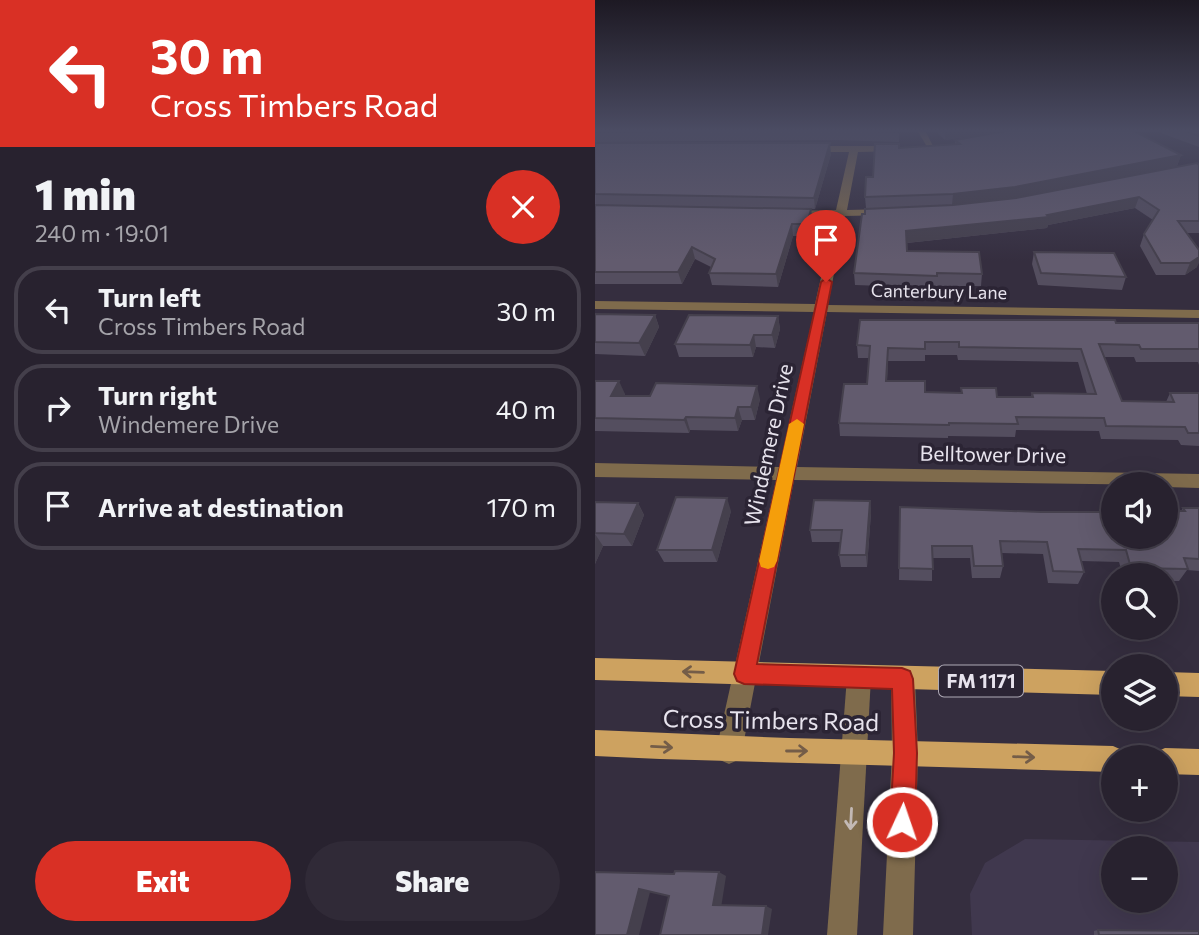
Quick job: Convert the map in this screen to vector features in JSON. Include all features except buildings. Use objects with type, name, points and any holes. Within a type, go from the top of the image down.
[{"type":"main road","name":"Cross Timbers Road","points":[[595,669],[1101,683]]},
{"type":"main road","points":[[1178,684],[1199,685]]},
{"type":"main road","name":"Cross Timbers Road","points":[[595,743],[729,751],[855,751],[1101,759]]},
{"type":"main road","points":[[1178,761],[1199,762]]},
{"type":"street","name":"Windemere Drive","points":[[729,751],[849,174]]},
{"type":"street","points":[[772,214],[901,212]]},
{"type":"street","name":"Canterbury Lane","points":[[595,305],[1199,314]]},
{"type":"street","name":"Belltower Drive","points":[[595,470],[1199,481]]},
{"type":"street","points":[[842,935],[859,677]]},
{"type":"street","points":[[898,935],[905,753],[902,679]]},
{"type":"shaded area","points":[[1025,839],[1101,840],[1101,913],[1178,913],[1178,842],[1199,842],[1199,935],[972,935],[970,894],[985,863]]},
{"type":"slow traffic","points":[[768,561],[797,424]]},
{"type":"route","points":[[826,282],[744,674],[902,679],[905,753],[902,822]]}]
